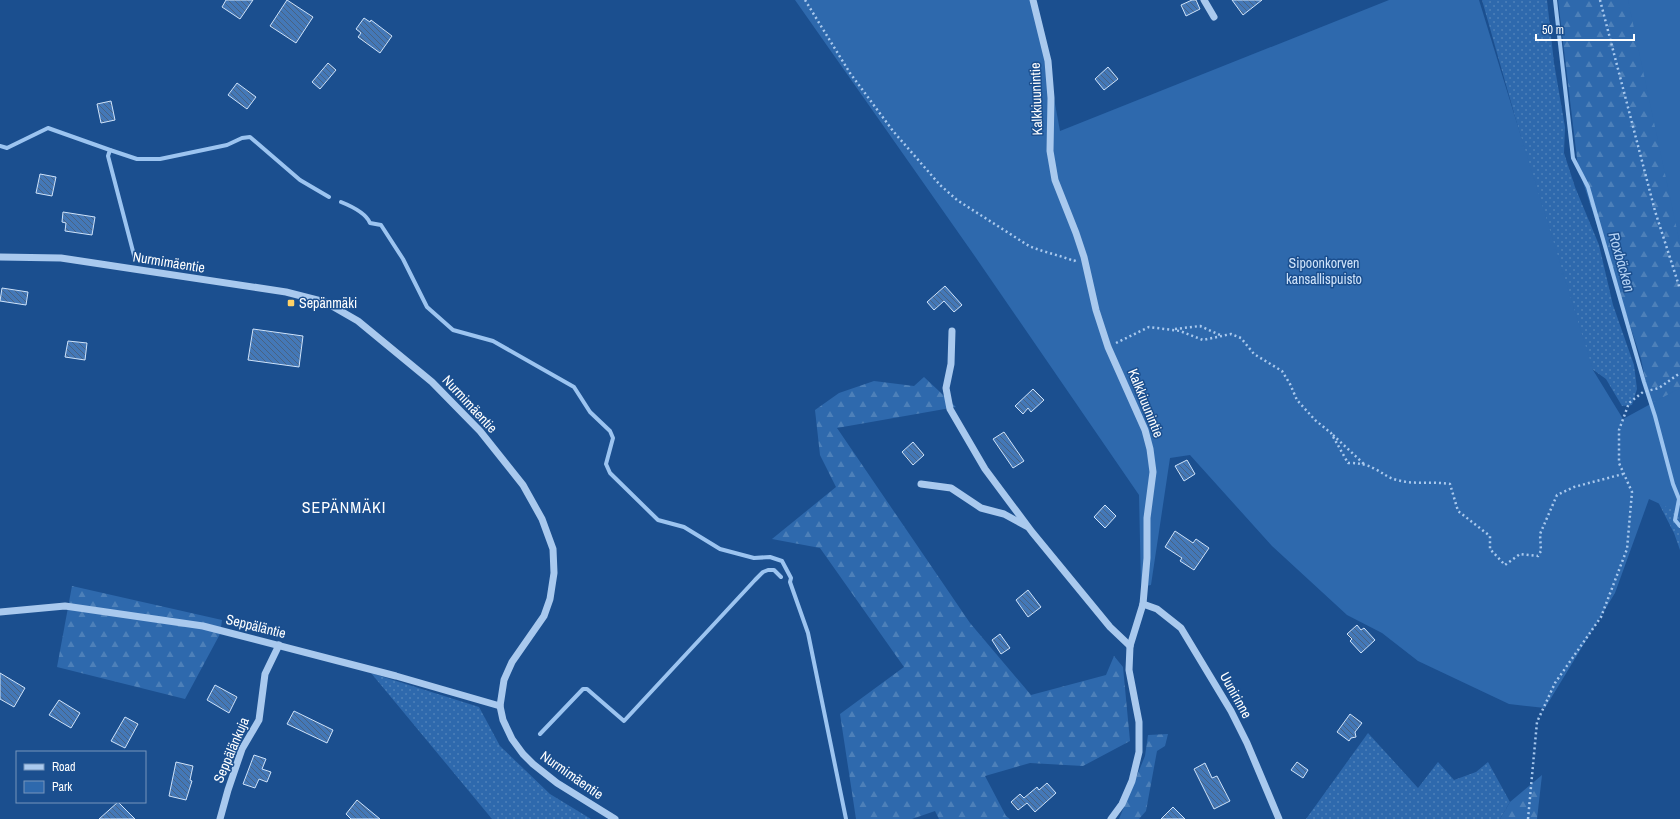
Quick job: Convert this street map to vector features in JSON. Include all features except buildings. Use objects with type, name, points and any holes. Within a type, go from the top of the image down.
[{"type":"street","name":"Kalkkiuunintie","points":[[1032,0],[1048,61],[1051,98],[1050,151],[1055,180],[1078,239],[1096,310],[1108,347],[1145,430],[1150,449],[1153,472],[1147,518],[1147,558],[1143,604],[1130,646],[1130,670],[1139,722],[1139,752],[1132,781],[1122,804],[1111,819]]},
{"type":"street","points":[[1204,0],[1214,17]]},
{"type":"street","name":"Nurmimäentie","points":[[0,257],[61,258],[286,292],[325,302],[358,321],[432,382],[480,431],[523,484],[542,519],[553,549],[554,573],[550,599],[544,616],[512,662],[504,680],[500,706],[503,720],[512,739],[523,754],[557,783],[615,819]]},
{"type":"street","points":[[952,331],[951,364],[946,388],[950,408],[986,469],[1032,532],[1110,627],[1130,646]]},
{"type":"street","points":[[921,484],[951,488],[981,508],[1004,514],[1024,525],[1032,532]]},
{"type":"street","name":"Uunirinne","points":[[1143,604],[1157,609],[1181,628],[1231,711],[1247,744],[1279,819]]},
{"type":"street","name":"Seppäläntie","points":[[0,612],[65,606],[203,626],[396,676],[500,706]]},
{"type":"street","name":"Seppälänkuja","points":[[220,819],[242,749],[259,720],[265,674],[278,645]]},
{"type":"path","points":[[806,0],[850,73],[907,148],[940,185],[957,200],[1029,246],[1074,261]]},
{"type":"path","points":[[1600,0],[1655,211],[1680,290]]},
{"type":"path","points":[[1172,330],[1200,326],[1220,335]]},
{"type":"path","points":[[1108,347],[1149,327],[1180,331],[1203,340],[1220,335],[1231,334],[1241,338],[1254,354],[1282,371],[1297,400],[1315,420],[1366,465]]},
{"type":"path","points":[[1528,819],[1537,722],[1555,683],[1602,617],[1628,549],[1632,492],[1619,463],[1619,430],[1629,403],[1643,392],[1659,388],[1680,373]]},
{"type":"path","points":[[1331,433],[1348,464],[1357,463],[1366,465],[1396,480],[1406,482],[1435,482],[1450,484],[1458,511],[1490,536],[1490,549],[1505,565],[1520,554],[1538,556],[1541,551],[1540,534],[1557,495],[1574,487],[1623,474]]},
{"type":"green space","name":"Sipoonkorven kansallispuisto","points":[[795,0],[1036,0],[1060,131],[1389,0],[1479,0],[1593,370],[1623,419],[1680,388],[1680,513],[1649,499],[1615,593],[1545,708],[1509,704],[1418,661],[1382,633],[1347,615],[1272,546],[1190,455],[1170,458],[1151,585],[1141,587],[1139,495],[974,255]]},
{"type":"green space","points":[[1482,0],[1547,0],[1554,63],[1565,127],[1564,153],[1575,187],[1599,245],[1613,305],[1634,365],[1637,389],[1632,405],[1622,406],[1606,379],[1585,364]]},
{"type":"green space","points":[[1558,0],[1680,0],[1680,506],[1669,494],[1641,359],[1578,167]]},
{"type":"green space","points":[[1628,0],[1680,0],[1680,244]]},
{"type":"green space","points":[[924,377],[956,407],[837,428],[970,623],[1031,695],[1106,675],[1114,656],[1123,667],[1130,741],[1083,766],[1030,763],[985,776],[1006,816],[1010,819],[939,819],[935,811],[912,819],[856,819],[840,714],[904,667],[820,548],[772,539],[836,487],[820,455],[815,410],[839,393],[874,381],[914,386]]},
{"type":"green space","points":[[1654,494],[1680,506],[1680,550],[1674,533]]},
{"type":"green space","points":[[72,586],[222,620],[220,634],[185,699],[57,667]]},
{"type":"green space","points":[[371,673],[479,707],[500,746],[550,794],[591,819],[492,819]]},
{"type":"green space","points":[[1368,733],[1418,788],[1438,762],[1454,780],[1476,772],[1488,762],[1510,802],[1500,819],[1306,819]]},
{"type":"green space","points":[[1168,734],[1165,746],[1157,751],[1146,811],[1139,819],[1119,819],[1145,756],[1148,735]]},
{"type":"green space","points":[[1542,775],[1537,819],[1500,819],[1510,802]]},
{"type":"waterway","name":"Roxbäcken","points":[[1555,0],[1573,158],[1588,187],[1655,416],[1673,484],[1679,499],[1675,520],[1680,526]]},
{"type":"waterway","points":[[0,146],[7,148],[48,128],[137,159],[160,159],[227,145],[242,138],[250,137],[300,180],[329,197]]},
{"type":"waterway","points":[[110,150],[108,156],[135,259]]},
{"type":"waterway","points":[[341,202],[362,213],[370,223],[381,225],[403,259],[427,307],[453,330],[493,341],[574,387],[590,412],[610,431],[613,438],[606,464],[610,473],[658,520],[684,527],[720,549],[754,558],[770,557],[782,561],[791,578],[790,582],[808,633],[846,819]]},
{"type":"waterway","points":[[540,734],[583,689],[587,689],[624,721],[763,572],[774,570],[781,577]]},
{"type":"place","name":"Sepänmäki","points":[[291,303]]},
{"type":"district","name":"SEPÄNMÄKI","points":[[344,507]]}]
